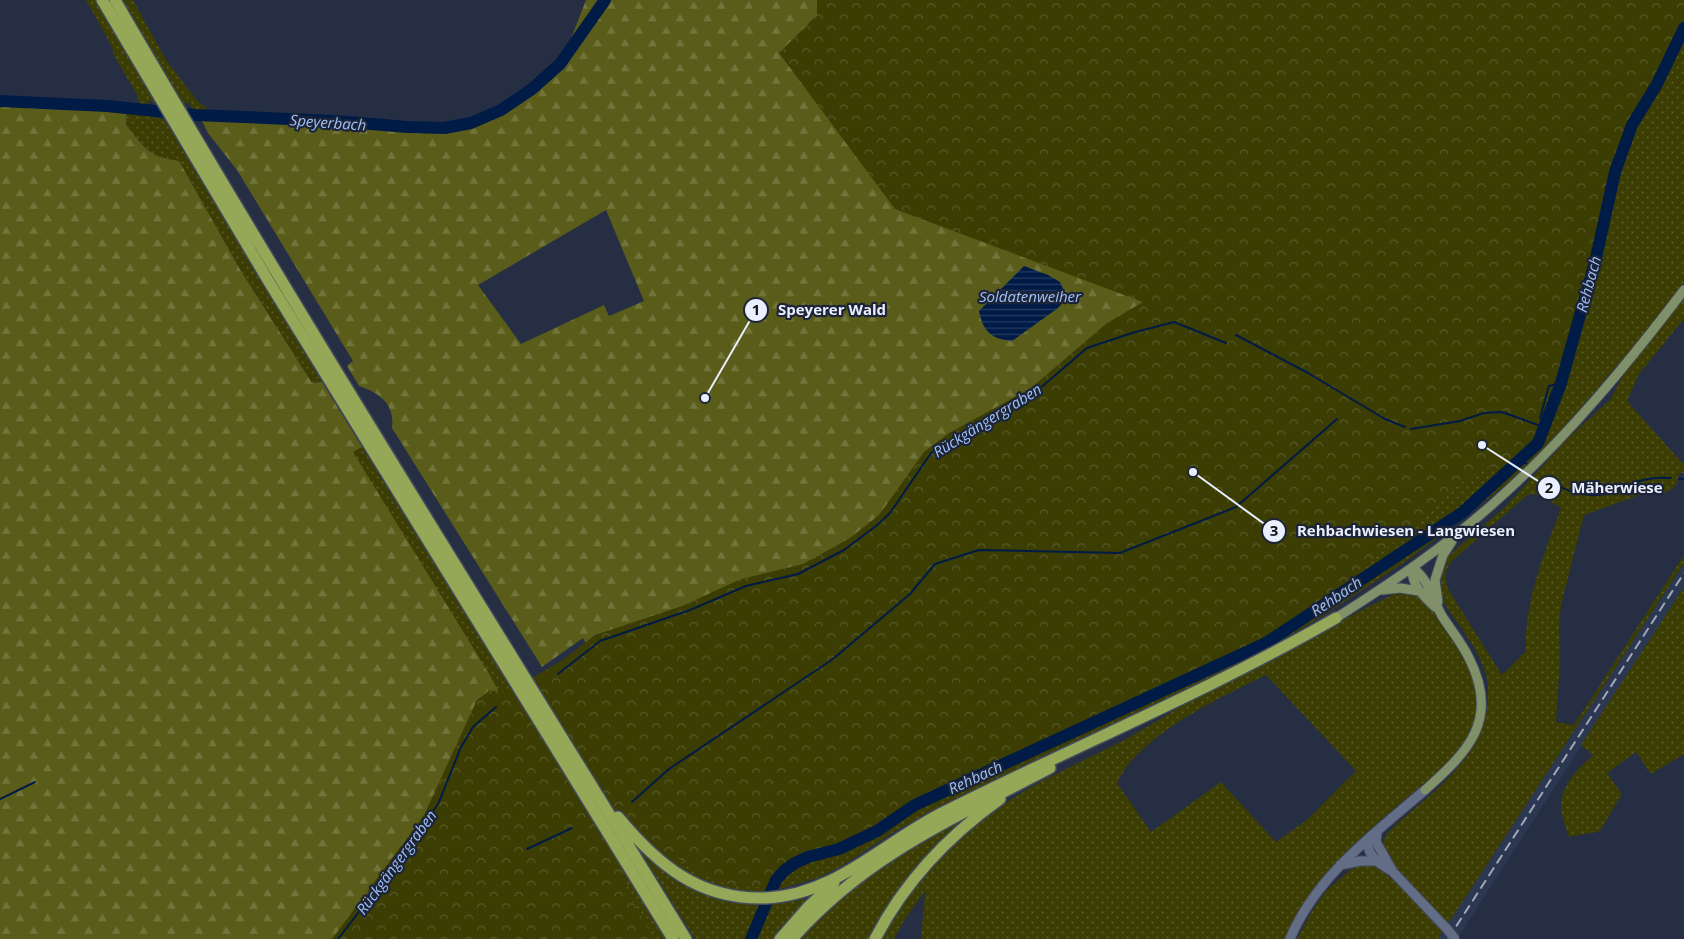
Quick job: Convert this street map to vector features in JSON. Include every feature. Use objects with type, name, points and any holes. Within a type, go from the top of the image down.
[{"type":"highway","points":[[102,0],[269,282],[560,745]]},
{"type":"highway","points":[[115,0],[176,105],[571,763],[673,939]]},
{"type":"highway","points":[[571,763],[644,847],[670,869],[691,881],[735,896],[777,897],[810,890],[832,881],[941,813],[1235,673],[1336,618]]},
{"type":"highway","points":[[792,939],[834,897],[884,857],[959,814],[1166,706]]},
{"type":"highway","points":[[876,939],[888,916],[908,886],[944,844],[979,814],[1032,777]]},
{"type":"highway","points":[[593,787],[686,939]]},
{"type":"highway","points":[[780,939],[808,907],[852,870]]},
{"type":"main road","points":[[1336,618],[1412,568],[1455,536],[1495,502],[1571,428],[1635,354],[1684,290]]},
{"type":"main road","points":[[1440,612],[1435,580],[1443,555],[1455,536]]},
{"type":"main road","points":[[1412,568],[1411,575],[1419,591],[1440,612]]},
{"type":"main road","points":[[1393,872],[1375,861],[1367,849],[1371,841],[1377,831],[1425,790],[1462,754],[1476,733],[1481,712],[1481,692],[1476,672],[1469,657],[1440,612],[1419,572],[1412,568]]},
{"type":"main road","points":[[1380,590],[1400,588],[1419,591]]},
{"type":"main road","points":[[1290,939],[1304,913],[1321,888],[1340,866],[1371,841]]},
{"type":"main road","points":[[1371,841],[1393,872],[1455,939]]},
{"type":"main road","points":[[1340,866],[1360,861],[1375,861]]},
{"type":"shaded area","points":[[1684,563],[1684,587],[1457,939],[1438,939]]},
{"type":"green space","points":[[86,0],[96,0],[157,106],[152,101],[147,101],[157,118],[164,119],[322,382],[312,383],[241,271],[179,161],[153,154],[126,125],[127,104],[139,103],[138,96],[114,56],[112,47]]},
{"type":"green space","points":[[122,0],[133,0],[166,60],[198,102],[206,107],[208,117],[197,116],[189,103],[184,103],[187,108],[185,108]]},
{"type":"green space","points":[[586,0],[1528,0],[894,516],[608,686],[583,638],[542,667],[392,428],[391,412],[388,406],[379,396],[359,386],[347,366],[353,361],[237,170],[208,133],[200,117],[405,129],[446,134],[470,129],[504,112],[560,67]],"holes":[[[606,210],[644,301],[609,316],[604,305],[521,344],[478,285]]]},
{"type":"green space","points":[[817,0],[1684,0],[1684,27],[1663,68],[1655,92],[1628,131],[1614,172],[1613,207],[1606,225],[1604,252],[1589,282],[1585,306],[1576,333],[1575,361],[1543,442],[1522,462],[1480,469],[1434,504],[1387,548],[1284,632],[999,771],[923,805],[859,844],[829,856],[813,859],[795,868],[783,879],[779,892],[763,893],[763,887],[727,884],[705,875],[674,856],[650,873],[624,887],[654,939],[332,939],[424,815],[477,700],[490,690],[507,693],[564,659],[595,635],[682,606],[741,579],[803,564],[850,538],[879,515],[924,452],[949,433],[1031,388],[1107,323],[1143,302],[895,209],[779,53],[817,15]]},
{"type":"green space","points":[[1684,0],[1684,283],[1633,347],[1555,438],[1519,475],[1412,557],[1323,616],[1268,648],[1214,676],[938,807],[894,832],[842,866],[818,878],[780,889],[751,892],[727,890],[693,879],[658,855]]},
{"type":"green space","points":[[0,98],[127,104],[126,125],[153,154],[179,161],[241,271],[312,383],[322,382],[362,447],[353,452],[491,677],[543,776],[521,939],[0,939]]},
{"type":"green space","points":[[1684,296],[1684,319],[1639,374],[1627,401],[1684,465],[1684,473],[1679,473],[1677,483],[1671,490],[1663,493],[1645,493],[1584,515],[1561,605],[1556,722],[1574,725],[1684,555],[1684,563],[1448,924],[1404,878],[1384,846],[1384,839],[1387,833],[1448,779],[1461,763],[1473,747],[1482,729],[1487,709],[1488,686],[1484,669],[1469,639],[1444,603],[1438,579],[1444,562],[1454,551],[1505,507],[1570,436],[1610,400],[1621,379]],"holes":[[[1531,494],[1540,495],[1561,508],[1536,578],[1528,614],[1526,651],[1502,675],[1448,589],[1446,573],[1453,560],[1526,496]]]},
{"type":"green space","points":[[362,447],[666,939],[521,939],[558,795],[352,452]]},
{"type":"green space","points":[[1684,587],[1684,754],[1651,774],[1636,752],[1607,773],[1622,794],[1600,831],[1569,837],[1561,811],[1564,792],[1571,778],[1593,755],[1581,745]]},
{"type":"green space","points":[[1402,592],[1411,593],[1421,598],[1446,628],[1471,671],[1475,682],[1478,700],[1476,716],[1471,731],[1463,745],[1452,758],[1344,854],[1328,874],[1287,939],[921,939],[925,891],[905,919],[894,939],[882,939],[906,900],[940,858],[967,832],[1010,800],[1038,783],[1128,738],[1180,707],[1267,663],[1394,594]],"holes":[[[1266,675],[1356,771],[1308,819],[1276,842],[1221,782],[1151,832],[1117,783],[1131,761],[1161,734],[1195,712]]]},
{"type":"green space","points":[[983,805],[960,827],[871,939],[797,939],[868,873]]},
{"type":"green space","points":[[653,861],[710,894],[802,896],[805,900],[804,905],[774,939],[695,939],[650,867]]},
{"type":"green space","points":[[1360,865],[1377,868],[1395,882],[1442,932],[1438,939],[1297,939],[1312,911],[1326,891],[1349,871]]},
{"type":"water","name":"Soldatenweiher","points":[[1024,266],[1048,275],[1060,282],[1067,298],[1058,308],[1012,341],[999,338],[986,329],[979,311]]},
{"type":"waterway","name":"Speyerbach","points":[[0,101],[107,106],[195,115],[444,128],[471,123],[501,110],[532,89],[560,64],[605,0]]},
{"type":"waterway","name":"Rehbach","points":[[751,939],[776,880],[795,863],[808,857],[839,849],[877,831],[915,805],[1266,643],[1463,512],[1538,443],[1561,383],[1596,258],[1615,172],[1632,125],[1657,84],[1684,28]]},
{"type":"waterway","name":"Rückgängergraben","points":[[558,674],[600,641],[690,610],[746,586],[798,574],[844,550],[890,513],[931,453],[1025,395],[1038,390],[1087,348],[1174,322],[1226,343]]},
{"type":"waterway","name":"Rückgängergraben","points":[[1236,335],[1308,373],[1385,419],[1405,427]]},
{"type":"waterway","name":"Rückgängergraben","points":[[1540,418],[1549,386],[1561,383]]},
{"type":"waterway","name":"Rückgängergraben","points":[[1411,429],[1460,421],[1484,413],[1502,412],[1538,425]]},
{"type":"waterway","points":[[632,802],[669,769],[833,659],[910,594],[935,564],[979,550],[1120,553],[1236,507],[1337,419]]},
{"type":"waterway","name":"Rehbach","points":[[1521,460],[1527,464]]},
{"type":"waterway","points":[[1545,479],[1570,491],[1596,495],[1615,492],[1636,482],[1657,478],[1671,478]]},
{"type":"waterway","points":[[1679,479],[1684,479]]},
{"type":"waterway","name":"Rückgängergraben","points":[[338,939],[418,835],[439,802],[461,747],[473,727],[496,707]]},
{"type":"waterway","points":[[0,799],[35,782]]},
{"type":"waterway","points":[[527,849],[572,828]]},
{"type":"railway","points":[[1448,939],[1684,573]]},
{"type":"place","name":"Speyerer Wald","points":[[705,398]]},
{"type":"place","name":"Mäherwiese","points":[[1482,445]]},
{"type":"place","name":"Rehbachwiesen - Langwiesen","points":[[1193,472]]}]
